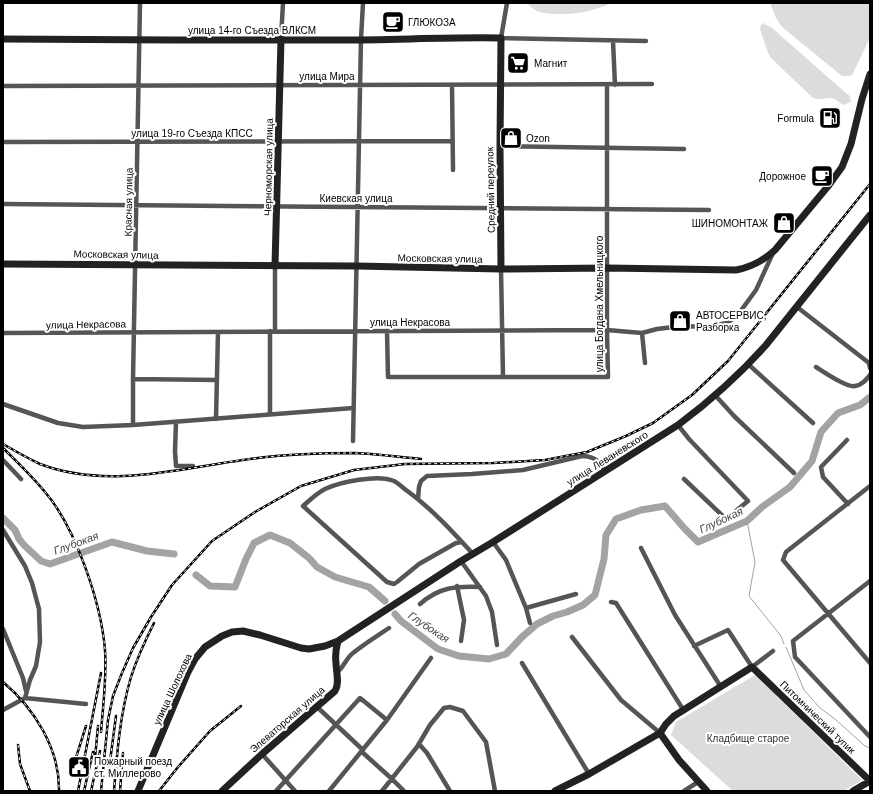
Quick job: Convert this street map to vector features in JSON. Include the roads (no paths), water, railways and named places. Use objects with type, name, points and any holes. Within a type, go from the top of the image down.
[{"type":"street","name":"Красная улица","points":[[133,426],[140,3]]},
{"type":"street","name":"Черноморская улица","points":[[270,414],[272,331],[276,266],[276,206],[283,3]]},
{"type":"street","points":[[353,441],[358,141],[363,3]]},
{"type":"street","name":"Средний переулок","points":[[503,377],[500,85],[501,38],[507,3]]},
{"type":"street","name":"улица 14-го Съезда ВЛКСМ","points":[[3,39],[139,40],[501,38]]},
{"type":"street","points":[[501,38],[646,41]]},
{"type":"street","points":[[613,41],[615,85]]},
{"type":"street","name":"Московская улица","points":[[3,264],[356,266],[501,269],[608,268],[736,270],[749,268],[766,259],[775,250],[842,167],[851,144],[870,74]]},
{"type":"street","name":"улица Мира","points":[[3,86],[652,84]]},
{"type":"street","points":[[452,85],[453,170]]},
{"type":"street","name":"улица Богдана Хмельницкого","points":[[387,331],[388,377],[608,377],[608,85]]},
{"type":"street","name":"улица 19-го Съезда КПСС","points":[[3,142],[452,141]]},
{"type":"street","points":[[500,146],[684,149]]},
{"type":"street","name":"Киевская улица","points":[[3,204],[709,210]]},
{"type":"street","name":"улица Леваневского","points":[[301,648],[315,648],[338,641],[461,561],[678,425],[715,395],[766,345],[870,215]]},
{"type":"street","name":"улица Некрасова","points":[[3,333],[607,330],[642,333],[657,329],[682,326],[707,327],[727,323],[737,316],[756,290],[775,250]]},
{"type":"street","points":[[797,307],[869,363],[870,368]]},
{"type":"street","points":[[216,419],[218,332]]},
{"type":"street","points":[[642,333],[645,363]]},
{"type":"street","points":[[748,364],[813,423]]},
{"type":"street","points":[[816,367],[849,386],[856,386],[864,382],[870,375]]},
{"type":"street","points":[[133,379],[217,380]]},
{"type":"street","points":[[715,395],[734,416],[794,473]]},
{"type":"street","points":[[3,404],[58,422],[83,427],[133,426],[353,408]]},
{"type":"street","points":[[176,422],[176,466],[193,466]]},
{"type":"street","points":[[678,425],[689,439],[748,500],[726,519],[684,479]]},
{"type":"street","points":[[847,440],[821,467],[823,477],[848,504]]},
{"type":"street","points":[[418,499],[421,481],[423,478],[431,475],[472,474],[523,470],[582,456],[595,458],[606,471]]},
{"type":"street","points":[[3,460],[21,479]]},
{"type":"street","points":[[462,542],[456,543],[419,564],[394,584],[388,582],[303,506],[324,489],[341,483],[369,478],[394,481],[418,499],[462,542],[473,554]]},
{"type":"street","points":[[870,486],[786,552],[783,560],[870,663]]},
{"type":"street","points":[[3,530],[25,566],[32,583],[39,609],[40,642],[36,666],[25,696]]},
{"type":"street","points":[[493,542],[506,560],[526,608],[530,623]]},
{"type":"street","points":[[641,548],[675,614],[720,687]]},
{"type":"street","points":[[461,561],[486,596],[492,612],[497,645]]},
{"type":"street","points":[[870,581],[793,641],[795,657],[870,737]]},
{"type":"street","points":[[420,604],[437,592],[457,586],[480,587]]},
{"type":"street","points":[[457,586],[464,620],[461,641]]},
{"type":"street","points":[[526,608],[576,594]]},
{"type":"street","points":[[611,602],[616,603],[684,711]]},
{"type":"street","name":"Элеваторская улица","points":[[222,791],[337,688],[337,672],[352,653],[389,628]]},
{"type":"street","points":[[3,629],[24,678],[25,696]]},
{"type":"street","points":[[694,646],[728,630],[752,667]]},
{"type":"street","name":"улица Шолохова","points":[[138,791],[188,672],[195,659],[205,647],[222,636],[238,631],[260,635],[301,648]]},
{"type":"street","points":[[572,637],[621,700],[660,733],[679,760],[707,791]]},
{"type":"street","points":[[337,672],[336,648],[338,641]]},
{"type":"street","points":[[555,791],[589,774],[660,733],[669,720],[752,667],[773,651]]},
{"type":"street","points":[[329,791],[387,720],[431,658]]},
{"type":"street","points":[[522,663],[589,774]]},
{"type":"street","name":"Питомнический тупик","points":[[752,667],[870,781]]},
{"type":"street","points":[[3,710],[25,696],[86,704]]},
{"type":"street","points":[[276,791],[360,698],[387,720]]},
{"type":"street","points":[[316,706],[404,791]]},
{"type":"street","points":[[382,791],[419,744],[430,725],[444,708],[450,706],[463,711],[486,742],[495,791]]},
{"type":"street","points":[[419,744],[427,753],[450,791]]},
{"type":"street","points":[[262,754],[295,791]]},
{"type":"street","points":[[853,791],[870,781]]},
{"type":"street","points":[[684,791],[698,782]]},
{"type":"waterway","name":"Глубокая","points":[[395,614],[401,621],[438,649],[459,656],[489,659],[506,654],[537,624],[553,616],[583,605],[595,595],[604,559],[606,535],[616,519],[641,510],[665,506],[698,542],[747,521],[762,507],[790,487],[812,461],[821,432],[838,413],[860,405],[870,397]]},
{"type":"waterway","name":"Глубокая","points":[[3,518],[15,530],[19,539],[24,545],[41,561],[50,564],[112,542],[147,551],[174,554]]},
{"type":"waterway","points":[[747,521],[755,562],[749,596],[781,636],[784,644]]},
{"type":"waterway","name":"Глубокая","points":[[196,575],[210,586],[235,587],[254,543],[270,535],[290,543],[309,558],[317,567],[335,577],[369,587],[385,601]]},
{"type":"waterway","points":[[786,647],[804,690],[820,708],[835,719],[865,746],[870,748]]},
{"type":"railway","points":[[101,791],[108,720],[113,696],[133,648],[172,585],[212,541],[255,512],[301,486],[354,470],[405,464],[493,463],[545,460],[587,452],[653,423],[692,395],[728,361],[870,184]]},
{"type":"railway","points":[[3,444],[40,464],[67,472],[94,476],[149,474],[258,458],[306,454],[355,453],[421,459]]},
{"type":"railway","points":[[3,448],[35,480],[56,507],[77,545],[85,567],[103,631],[105,650],[105,681],[101,732]]},
{"type":"railway","points":[[114,791],[116,762],[127,691],[136,663],[154,623]]},
{"type":"railway","points":[[78,791],[101,673]]},
{"type":"railway","points":[[3,682],[25,704],[43,730],[55,760],[59,791]]},
{"type":"railway","points":[[159,791],[210,731],[241,706]]},
{"type":"railway","points":[[109,769],[116,716]]},
{"type":"railway","points":[[73,767],[86,726]]},
{"type":"railway","points":[[95,758],[98,726]]},
{"type":"railway","points":[[18,745],[20,764],[30,791]]},
{"type":"railway","points":[[91,791],[100,751]]},
{"type":"railway","points":[[84,791],[93,752]]},
{"type":"railway","points":[[120,791],[123,753]]},
{"type":"place","name":"ГЛЮКОЗА","points":[[393,22]]},
{"type":"place","name":"Магнит","points":[[518,63]]},
{"type":"place","name":"Formula","points":[[830,118]]},
{"type":"place","name":"Ozon","points":[[511,138]]},
{"type":"place","name":"Дорожное","points":[[822,176]]},
{"type":"place","name":"ШИНОМОНТАЖ","points":[[784,223]]},
{"type":"place","name":"АВТОСЕРВИС, Разборка","points":[[680,321]]},
{"type":"place","name":"Пожарный поезд ст. Миллерово","points":[[79,767]]},
{"type":"park label","name":"Кладбище старое","points":[[748,738]]}]
